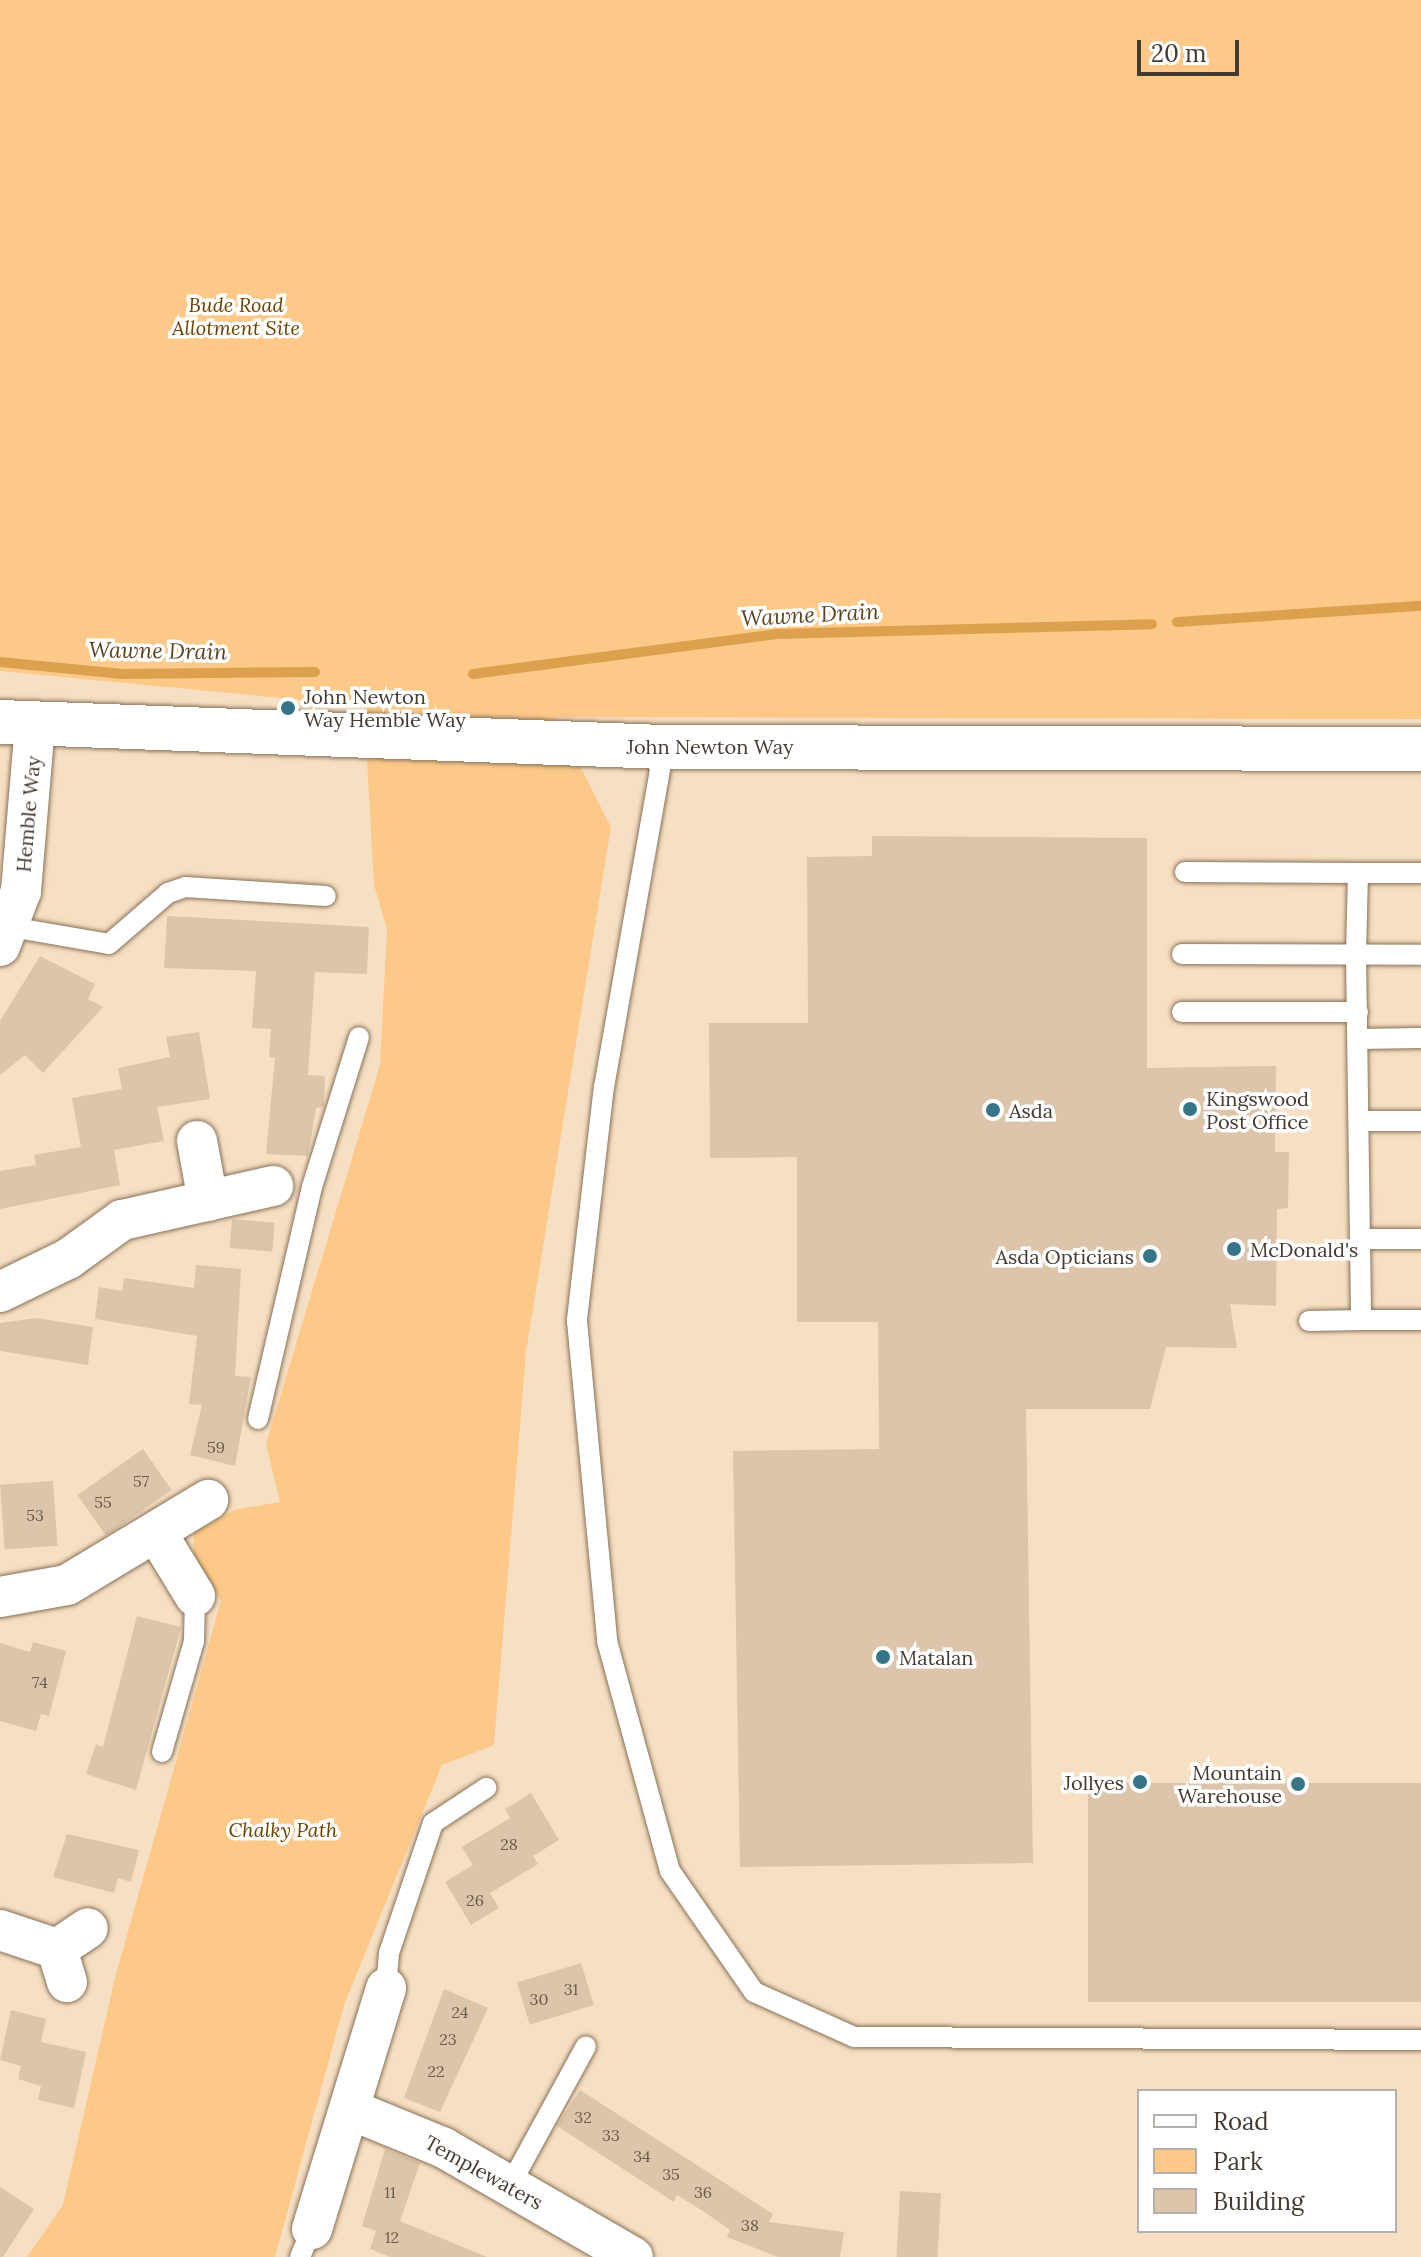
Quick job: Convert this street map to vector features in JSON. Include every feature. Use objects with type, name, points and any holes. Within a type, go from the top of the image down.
[{"type":"street","name":"John Newton Way","points":[[18,724],[664,747],[1421,749]]},
{"type":"street","name":"Hemble Way","points":[[8,913],[18,724]]},
{"type":"street","points":[[197,1141],[208,1201]]},
{"type":"street","points":[[0,1292],[68,1259],[122,1220],[273,1186]]},
{"type":"street","points":[[0,1597],[67,1585],[208,1500]]},
{"type":"street","points":[[156,1532],[195,1596]]},
{"type":"street","points":[[0,1930],[71,1953]]},
{"type":"street","points":[[306,2243],[386,1988]]},
{"type":"street","name":"Templewaters","points":[[349,2109],[430,2141],[510,2185],[618,2253]]},
{"type":"lane","points":[[664,747],[604,1086],[577,1321],[607,1641],[670,1871],[754,1992],[854,2037],[1421,2040]]},
{"type":"lane","points":[[1185,872],[1421,873]]},
{"type":"lane","points":[[1358,873],[1356,955],[1361,1320]]},
{"type":"lane","points":[[8,913],[109,944],[168,893],[185,887],[326,896]]},
{"type":"lane","points":[[1182,954],[1421,955]]},
{"type":"lane","points":[[1182,1012],[1358,1012]]},
{"type":"lane","points":[[258,1419],[312,1187],[359,1037]]},
{"type":"lane","points":[[1359,1039],[1421,1038]]},
{"type":"lane","points":[[1360,1121],[1421,1121]]},
{"type":"lane","points":[[273,1186],[312,1187]]},
{"type":"lane","points":[[1361,1239],[1421,1239]]},
{"type":"lane","points":[[1309,1321],[1421,1320]]},
{"type":"lane","points":[[162,1752],[194,1641],[195,1596]]},
{"type":"lane","points":[[386,1988],[389,1953],[433,1823],[486,1788]]},
{"type":"lane","points":[[510,2185],[586,2046]]},
{"type":"green space","points":[[0,0],[1421,0],[1421,719],[555,717],[611,827],[526,1352],[494,1745],[442,1765],[344,2005],[275,2257],[27,2257],[63,2205],[115,1978],[221,1601],[193,1552],[194,1533],[234,1510],[280,1502],[266,1444],[380,1065],[387,929],[374,885],[364,706],[0,671]]},
{"type":"building","name":"Asda","points":[[872,836],[1147,838],[1147,1068],[1276,1066],[1275,1152],[1289,1152],[1288,1208],[1277,1209],[1276,1306],[1230,1304],[1237,1348],[1166,1347],[1150,1409],[1026,1409],[1033,1863],[740,1867],[733,1451],[879,1449],[878,1322],[797,1322],[797,1157],[710,1158],[709,1023],[808,1023],[807,857],[872,856]]},
{"type":"building","points":[[167,916],[369,927],[367,974],[315,972],[308,1075],[325,1076],[324,1106],[316,1108],[308,1156],[266,1154],[275,1058],[269,1057],[271,1029],[252,1028],[256,971],[164,968]]},
{"type":"building","points":[[40,956],[95,984],[88,999],[103,1007],[43,1073],[25,1055],[0,1075],[0,1021]]},
{"type":"building","points":[[199,1032],[210,1099],[157,1107],[164,1141],[114,1150],[120,1185],[0,1209],[0,1171],[36,1165],[34,1155],[81,1147],[72,1098],[122,1089],[118,1068],[170,1057],[166,1037]]},
{"type":"building","points":[[232,1219],[275,1223],[272,1252],[229,1248]]},
{"type":"building","points":[[196,1265],[241,1269],[235,1376],[251,1377],[235,1466],[190,1455],[202,1405],[189,1404],[197,1336],[95,1319],[99,1287],[122,1291],[124,1278],[194,1288]]},
{"type":"building","points":[[36,1318],[93,1327],[88,1365],[0,1351],[0,1323]]},
{"type":"building","points":[[143,1449],[172,1490],[106,1536],[77,1495]]},
{"type":"building","points":[[53,1481],[58,1546],[5,1550],[0,1485]]},
{"type":"building","points":[[137,1616],[181,1627],[136,1790],[86,1774],[96,1744],[103,1747]]},
{"type":"building","points":[[33,1642],[66,1651],[49,1716],[41,1714],[36,1731],[0,1721],[0,1643],[30,1652]]},
{"type":"building","points":[[1088,1783],[1421,1783],[1421,2002],[1088,2002]]},
{"type":"building","points":[[531,1793],[559,1840],[533,1856],[538,1864],[490,1893],[499,1908],[471,1925],[445,1882],[473,1865],[462,1847],[510,1818],[505,1809]]},
{"type":"building","points":[[67,1834],[139,1850],[131,1882],[118,1878],[114,1893],[53,1877]]},
{"type":"building","points":[[581,1963],[594,2005],[530,2025],[517,1983]]},
{"type":"building","points":[[444,1989],[488,2008],[440,2112],[404,2098]]},
{"type":"building","points":[[11,2010],[46,2019],[41,2042],[86,2052],[74,2108],[38,2100],[41,2086],[18,2079],[21,2066],[0,2060]]},
{"type":"building","points":[[580,2090],[773,2214],[769,2222],[844,2232],[840,2257],[778,2257],[727,2237],[730,2230],[703,2211],[677,2195],[674,2202],[557,2126]]},
{"type":"building","points":[[385,2149],[420,2163],[400,2221],[487,2257],[390,2257],[370,2249],[376,2231],[362,2226]]},
{"type":"building","points":[[0,2187],[34,2209],[3,2257],[0,2257]]},
{"type":"building","points":[[900,2191],[941,2193],[938,2257],[897,2257]]},
{"type":"waterway","name":"Wawne Drain","points":[[1177,622],[1421,606]]},
{"type":"waterway","name":"Wawne Drain","points":[[473,674],[776,634],[1152,624]]},
{"type":"waterway","name":"Wawne Drain","points":[[0,662],[122,674],[315,672]]},
{"type":"place","name":"John Newton Way Hemble Way","points":[[288,708]]},
{"type":"place","name":"Kingswood Post Office","points":[[1190,1109]]},
{"type":"place","name":"Asda","points":[[993,1110]]},
{"type":"place","name":"McDonald's","points":[[1234,1249]]},
{"type":"place","name":"Asda Opticians","points":[[1150,1256]]},
{"type":"place","name":"Matalan","points":[[883,1657]]},
{"type":"place","name":"Jollyes","points":[[1140,1782]]},
{"type":"place","name":"Mountain Warehouse","points":[[1298,1784]]},
{"type":"park label","name":"Bude Road Allotment Site","points":[[236,316]]},
{"type":"park label","name":"Chalky Path","points":[[283,1829]]}]
